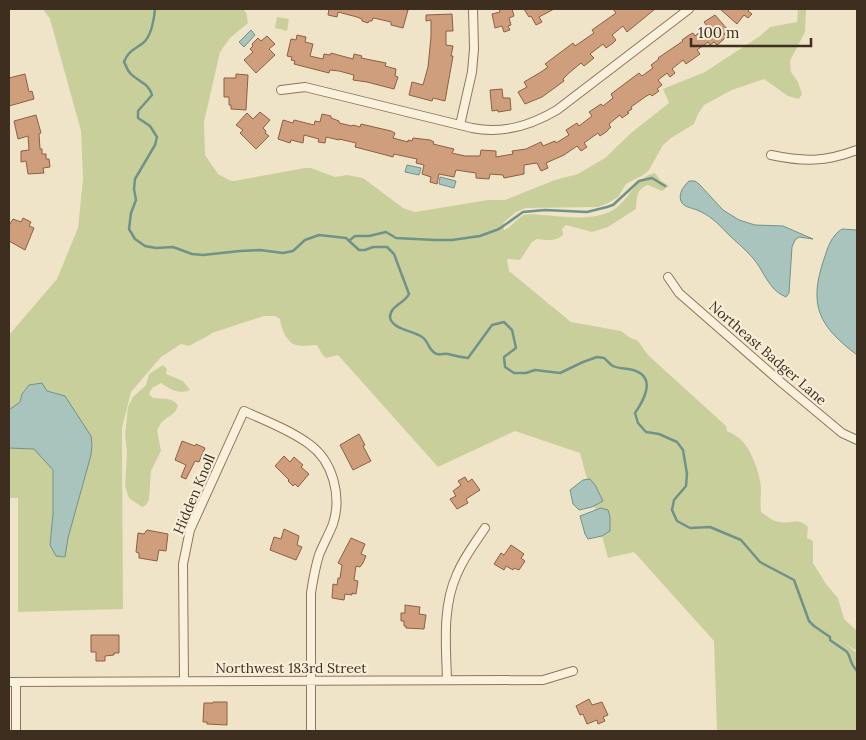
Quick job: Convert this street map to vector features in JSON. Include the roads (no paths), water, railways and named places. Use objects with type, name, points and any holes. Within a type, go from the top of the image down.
[{"type":"street","points":[[460,125],[472,72],[474,50],[473,9]]},
{"type":"street","points":[[281,90],[305,87],[460,125],[489,130],[506,130],[541,120],[557,110],[689,9]]},
{"type":"street","points":[[771,155],[800,161],[837,156],[857,150]]},
{"type":"street","name":"Northeast Badger Lane","points":[[668,277],[679,293],[782,383],[842,433],[857,440]]},
{"type":"street","name":"Hidden Knoll","points":[[184,681],[183,564],[186,546],[193,523],[244,411],[294,434],[311,445],[322,457],[331,472],[335,485],[337,498],[335,512],[314,572],[311,593],[312,681]]},
{"type":"street","points":[[447,680],[446,623],[450,596],[457,574],[485,528]]},
{"type":"street","name":"Northwest 183rd Street","points":[[12,682],[543,680],[573,672]]},
{"type":"street","points":[[312,681],[312,731]]},
{"type":"street","points":[[12,682],[16,731]]},
{"type":"water","points":[[251,30],[255,35],[244,47],[239,42]]},
{"type":"water","points":[[407,165],[421,168],[419,175],[405,172]]},
{"type":"water","points":[[440,177],[456,181],[454,188],[439,184]]},
{"type":"water","points":[[689,181],[695,181],[699,184],[723,210],[739,220],[755,225],[783,226],[813,239],[799,237],[795,240],[792,247],[789,293],[786,297],[770,285],[752,257],[717,223],[705,214],[682,203],[680,198],[681,192]]},
{"type":"water","points":[[842,229],[857,230],[857,355],[826,324],[820,314],[817,302],[819,275],[825,255],[833,238]]},
{"type":"water","points":[[42,383],[47,391],[65,396],[91,436],[91,455],[68,538],[65,557],[56,556],[50,545],[53,514],[53,470],[34,449],[9,448],[9,410],[20,402],[22,394],[29,385]]},
{"type":"water","points":[[590,479],[603,501],[592,507],[579,510],[573,504],[570,490],[583,480]]},
{"type":"water","points":[[601,508],[608,510],[610,531],[602,536],[588,539],[580,516]]},
{"type":"waterway","points":[[155,9],[149,36],[129,53],[124,62],[130,73],[146,85],[152,95],[138,111],[138,118],[150,126],[157,137],[155,145],[135,179],[136,200],[131,213],[129,229],[135,239],[145,246],[156,248],[173,247],[192,254],[203,255],[260,250],[283,253],[293,251],[305,240],[319,235],[346,238],[359,250],[387,247],[394,254],[409,294],[392,310],[391,321],[398,327],[422,337],[434,353],[468,358],[492,325],[504,322],[512,330],[516,348],[504,357],[505,367],[514,373],[526,373],[535,370],[560,373],[597,357],[604,358],[615,367],[631,369],[640,373],[647,383],[645,396],[635,413],[638,423],[646,432],[659,434],[677,442],[683,450],[687,474],[686,486],[674,500],[672,510],[677,521],[690,528],[710,527],[741,540],[760,562],[794,580],[809,621],[847,652],[852,665],[857,671]]},
{"type":"waterway","points":[[350,240],[355,236],[369,236],[386,232],[396,238],[435,240],[452,240],[480,236],[499,229],[523,212],[545,210],[587,212],[613,205],[639,181],[652,178],[665,186]]}]
